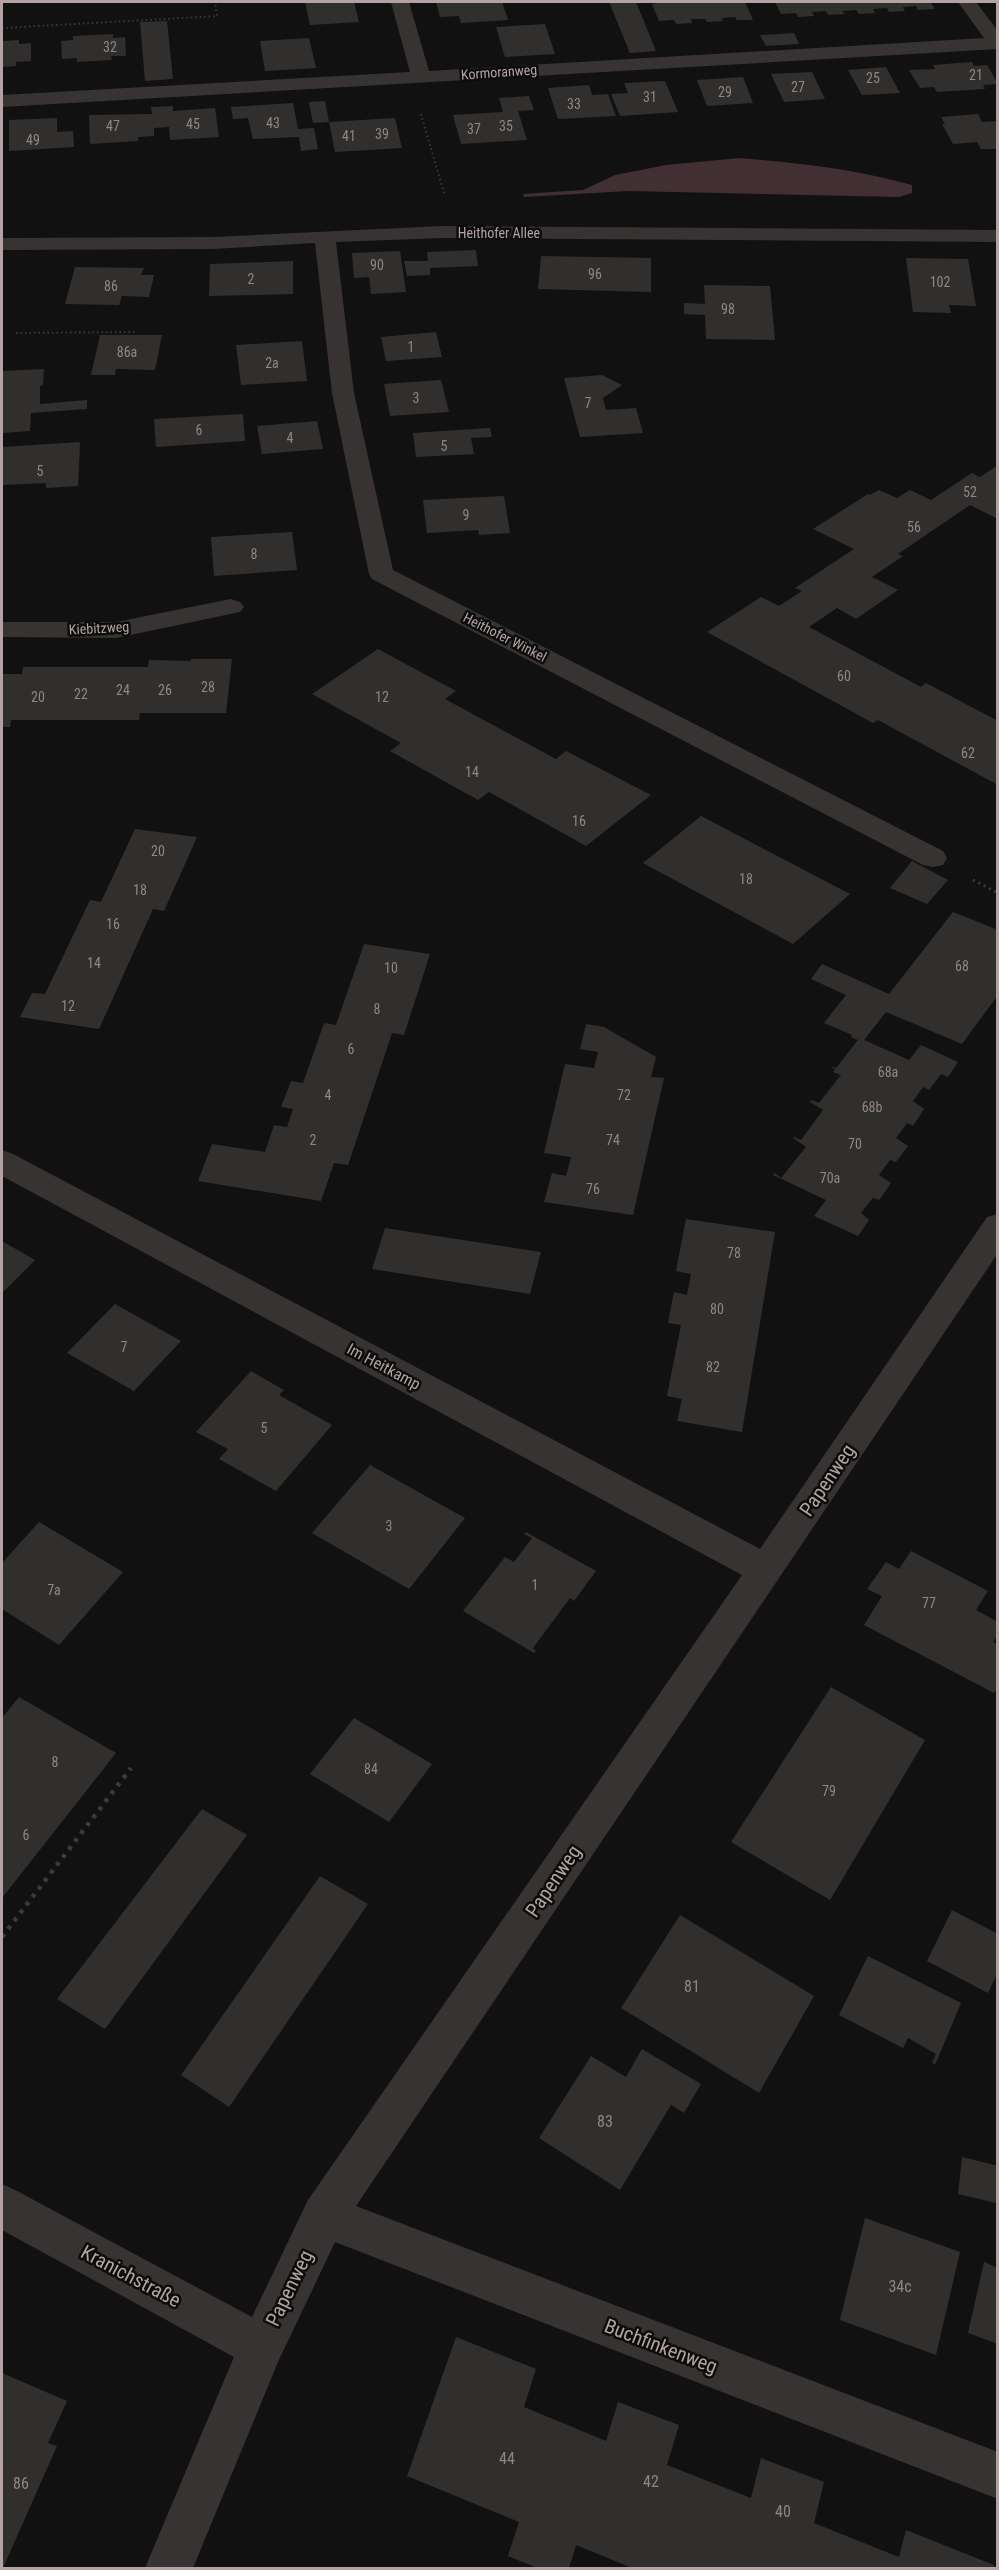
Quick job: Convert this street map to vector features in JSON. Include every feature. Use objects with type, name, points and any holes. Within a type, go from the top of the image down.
[{"type":"street","points":[[400,2],[421,77]]},
{"type":"street","points":[[967,2],[988,33],[998,41]]},
{"type":"street","name":"Kormoranweg","points":[[2,101],[998,41]]},
{"type":"street","name":"Heithofer Allee","points":[[2,244],[213,243],[442,232],[998,236]]},
{"type":"street","name":"Heithofer Winkel","points":[[325,236],[343,393],[381,574],[933,858]]},
{"type":"street","name":"Kiebitzweg","points":[[2,630],[116,630],[231,607]]},
{"type":"street","name":"Im Heitkamp","points":[[2,1162],[766,1570]]},
{"type":"street","name":"Papenweg","points":[[169,2568],[261,2347],[324,2216],[766,1570],[998,1226]]},
{"type":"street","name":"Kranichstraße","points":[[2,2206],[261,2347]]},
{"type":"street","name":"Buchfinkenweg","points":[[324,2216],[998,2476]]},
{"type":"path","points":[[2,28],[217,16],[215,2]]},
{"type":"path","points":[[421,77],[418,102],[445,198]]},
{"type":"path","points":[[16,333],[136,332]]},
{"type":"path","points":[[2,1937],[131,1768]]},
{"type":"shaded area","points":[[740,158],[870,175],[912,185],[912,193],[899,197],[628,191],[524,197],[523,194],[583,190],[615,175],[666,165]]},
{"type":"building","points":[[305,2],[354,2],[359,22],[310,25]]},
{"type":"building","points":[[436,2],[502,2],[508,20],[461,23],[459,16],[440,17]]},
{"type":"building","points":[[609,2],[636,2],[656,51],[630,53]]},
{"type":"building","points":[[745,2],[753,20],[737,20],[735,17],[722,18],[723,21],[707,22],[705,19],[691,19],[692,23],[676,24],[674,20],[659,21],[652,4]]},
{"type":"building","points":[[775,2],[930,2],[935,9],[918,10],[916,6],[903,7],[905,11],[889,12],[887,8],[873,9],[875,13],[859,14],[856,10],[842,11],[845,14],[828,15],[826,11],[812,12],[814,16],[798,17],[796,13],[781,14]]},
{"type":"building","points":[[167,21],[173,79],[145,81],[140,22]]},
{"type":"building","points":[[545,24],[555,54],[505,57],[496,27]]},
{"type":"building","points":[[794,33],[799,44],[766,46],[760,35]]},
{"type":"building","points":[[113,34],[113,38],[125,37],[126,56],[111,56],[112,60],[77,62],[77,58],[62,59],[61,41],[73,40],[73,36]]},
{"type":"building","points":[[309,38],[316,68],[265,71],[260,41]]},
{"type":"building","points":[[19,40],[19,44],[31,43],[31,61],[16,62],[16,66],[2,67],[2,41]]},
{"type":"building","points":[[972,62],[974,66],[987,65],[998,84],[983,85],[985,89],[937,92],[934,87],[920,88],[909,70],[935,69],[933,65]]},
{"type":"building","points":[[886,67],[900,93],[862,95],[848,70]]},
{"type":"building","points":[[812,72],[825,99],[784,102],[771,74]]},
{"type":"building","points":[[743,77],[753,103],[707,106],[697,80]]},
{"type":"building","points":[[665,81],[678,112],[620,116],[611,94],[628,93],[624,83]]},
{"type":"building","points":[[589,85],[592,95],[608,94],[616,116],[558,119],[548,88]]},
{"type":"building","points":[[529,96],[534,110],[518,111],[527,140],[461,144],[453,115],[503,112],[499,98]]},
{"type":"building","points":[[325,101],[329,122],[313,123],[309,102]]},
{"type":"building","points":[[293,103],[298,129],[314,128],[318,149],[301,151],[299,137],[253,139],[248,118],[233,119],[231,107]]},
{"type":"building","points":[[173,106],[173,111],[215,108],[219,137],[170,140],[169,127],[154,128],[154,136],[138,137],[138,141],[90,144],[89,115],[152,114],[151,107]]},
{"type":"building","points":[[978,114],[982,122],[998,121],[998,149],[981,149],[977,142],[953,144],[942,124],[945,124],[941,117]]},
{"type":"building","points":[[57,118],[57,132],[73,131],[74,147],[9,151],[9,120]]},
{"type":"building","points":[[395,118],[402,148],[335,152],[329,122]]},
{"type":"building","points":[[476,250],[478,266],[430,268],[430,275],[407,276],[404,261],[428,261],[427,252]]},
{"type":"building","points":[[400,251],[406,292],[371,294],[369,277],[354,278],[352,253]]},
{"type":"building","points":[[541,256],[651,258],[651,292],[538,289]]},
{"type":"building","points":[[906,258],[968,259],[976,306],[949,305],[951,313],[913,312]]},
{"type":"building","points":[[293,261],[293,294],[209,296],[210,264]]},
{"type":"building","points":[[75,267],[144,268],[141,275],[154,275],[149,297],[122,296],[119,305],[65,304]]},
{"type":"building","points":[[704,285],[770,286],[775,340],[706,339],[705,315],[684,314],[684,303],[705,304]]},
{"type":"building","points":[[436,332],[442,357],[386,361],[381,337]]},
{"type":"building","points":[[100,335],[162,335],[155,370],[116,369],[115,375],[91,375]]},
{"type":"building","points":[[302,341],[307,381],[241,385],[236,345]]},
{"type":"building","points":[[44,369],[43,385],[40,386],[40,404],[87,400],[87,409],[31,413],[30,431],[2,433],[2,371]]},
{"type":"building","points":[[602,375],[622,385],[603,398],[606,410],[636,408],[643,433],[580,437],[564,378]]},
{"type":"building","points":[[441,380],[449,412],[390,416],[384,384]]},
{"type":"building","points":[[243,414],[245,441],[156,447],[154,419]]},
{"type":"building","points":[[317,421],[323,449],[262,454],[257,426]]},
{"type":"building","points":[[490,428],[492,437],[471,438],[474,454],[416,457],[413,433]]},
{"type":"building","points":[[80,442],[78,486],[46,488],[46,483],[2,485],[2,447]]},
{"type":"building","points":[[998,465],[998,519],[970,505],[898,554],[903,556],[872,577],[898,590],[856,619],[837,608],[809,627],[921,687],[926,683],[998,721],[998,785],[878,720],[873,723],[707,632],[761,597],[779,606],[802,591],[795,588],[854,549],[813,529],[868,494],[879,490],[897,498],[910,490],[931,500],[972,473],[980,477]]},
{"type":"building","points":[[504,496],[510,533],[479,535],[478,530],[427,533],[423,500]]},
{"type":"building","points":[[292,532],[297,570],[214,576],[211,537]]},
{"type":"building","points":[[378,649],[456,691],[445,699],[556,759],[566,751],[651,795],[586,846],[489,792],[478,800],[390,751],[401,743],[312,694]]},
{"type":"building","points":[[191,659],[232,659],[226,713],[140,713],[139,720],[11,720],[10,727],[2,727],[2,674],[22,674],[23,667],[148,667],[149,660],[191,661]]},
{"type":"building","points":[[701,816],[850,894],[793,944],[643,863]]},
{"type":"building","points":[[135,829],[197,837],[164,911],[153,909],[99,1029],[20,1017],[32,993],[45,994],[90,900],[101,902]]},
{"type":"building","points":[[912,861],[948,880],[927,904],[890,888]]},
{"type":"building","points":[[953,912],[998,930],[998,995],[962,1044],[886,1012],[864,1040],[909,1060],[921,1045],[958,1062],[948,1077],[941,1074],[929,1090],[923,1087],[913,1101],[924,1109],[913,1126],[907,1123],[896,1138],[908,1146],[896,1162],[890,1160],[879,1175],[891,1183],[879,1200],[873,1198],[861,1213],[869,1220],[858,1236],[814,1216],[826,1200],[773,1175],[775,1173],[781,1178],[806,1147],[793,1138],[801,1140],[823,1110],[810,1102],[811,1100],[819,1103],[841,1075],[833,1072],[835,1070],[831,1066],[836,1068],[858,1040],[824,1023],[846,995],[811,979],[822,964],[889,994]]},
{"type":"building","points":[[364,944],[430,954],[404,1035],[392,1033],[348,1165],[334,1163],[321,1201],[198,1181],[212,1144],[265,1152],[274,1125],[287,1127],[293,1109],[281,1107],[291,1081],[303,1083],[324,1023],[336,1025]]},
{"type":"building","points":[[586,1024],[604,1027],[656,1057],[651,1077],[664,1078],[633,1215],[544,1202],[552,1173],[566,1176],[571,1157],[544,1153],[565,1064],[594,1068],[598,1052],[580,1049]]},
{"type":"building","points":[[686,1219],[775,1232],[742,1432],[677,1421],[682,1399],[667,1396],[681,1325],[668,1323],[674,1292],[687,1295],[691,1274],[676,1271]]},
{"type":"building","points":[[385,1228],[541,1252],[530,1294],[372,1269]]},
{"type":"building","points":[[2,1241],[35,1260],[2,1293]]},
{"type":"building","points":[[115,1304],[181,1341],[134,1391],[67,1353]]},
{"type":"building","points":[[251,1371],[284,1390],[279,1395],[332,1425],[276,1491],[219,1459],[228,1449],[196,1432]]},
{"type":"building","points":[[370,1465],[465,1518],[409,1589],[312,1533]]},
{"type":"building","points":[[39,1522],[123,1572],[59,1645],[2,1609],[2,1563]]},
{"type":"building","points":[[526,1532],[596,1571],[574,1601],[570,1598],[533,1648],[536,1651],[534,1653],[463,1611],[505,1557],[514,1562],[532,1538],[524,1534]]},
{"type":"building","points":[[911,1551],[988,1591],[976,1610],[998,1622],[998,1634],[993,1642],[998,1645],[998,1687],[994,1693],[864,1625],[882,1596],[867,1589],[886,1562],[899,1569]]},
{"type":"building","points":[[831,1687],[925,1740],[830,1900],[731,1842]]},
{"type":"building","points":[[19,1697],[116,1753],[2,1898],[2,1718]]},
{"type":"building","points":[[354,1718],[432,1764],[389,1822],[310,1774]]},
{"type":"building","points":[[202,1809],[247,1835],[105,2029],[57,1999]]},
{"type":"building","points":[[320,1876],[368,1904],[229,2107],[181,2075]]},
{"type":"building","points":[[952,1910],[998,1934],[998,1972],[988,1993],[927,1961]]},
{"type":"building","points":[[680,1915],[814,1996],[759,2093],[621,2008]]},
{"type":"building","points":[[868,1956],[961,2003],[935,2065],[932,2062],[936,2054],[908,2038],[903,2048],[839,2015]]},
{"type":"building","points":[[642,2049],[701,2084],[684,2113],[671,2105],[620,2190],[539,2138],[591,2056],[626,2077]]},
{"type":"building","points":[[962,2157],[998,2166],[996,2203],[958,2194]]},
{"type":"building","points":[[865,2218],[960,2252],[936,2355],[840,2320]]},
{"type":"building","points":[[984,2262],[998,2268],[998,2344],[968,2333]]},
{"type":"building","points":[[456,2337],[536,2369],[524,2407],[606,2441],[618,2402],[679,2425],[667,2465],[751,2498],[761,2458],[824,2482],[814,2523],[899,2557],[906,2530],[994,2565],[994,2568],[632,2568],[576,2545],[569,2568],[537,2568],[508,2556],[519,2522],[407,2476]]},
{"type":"building","points":[[2,2373],[67,2401],[48,2443],[57,2446],[3,2568]]}]
